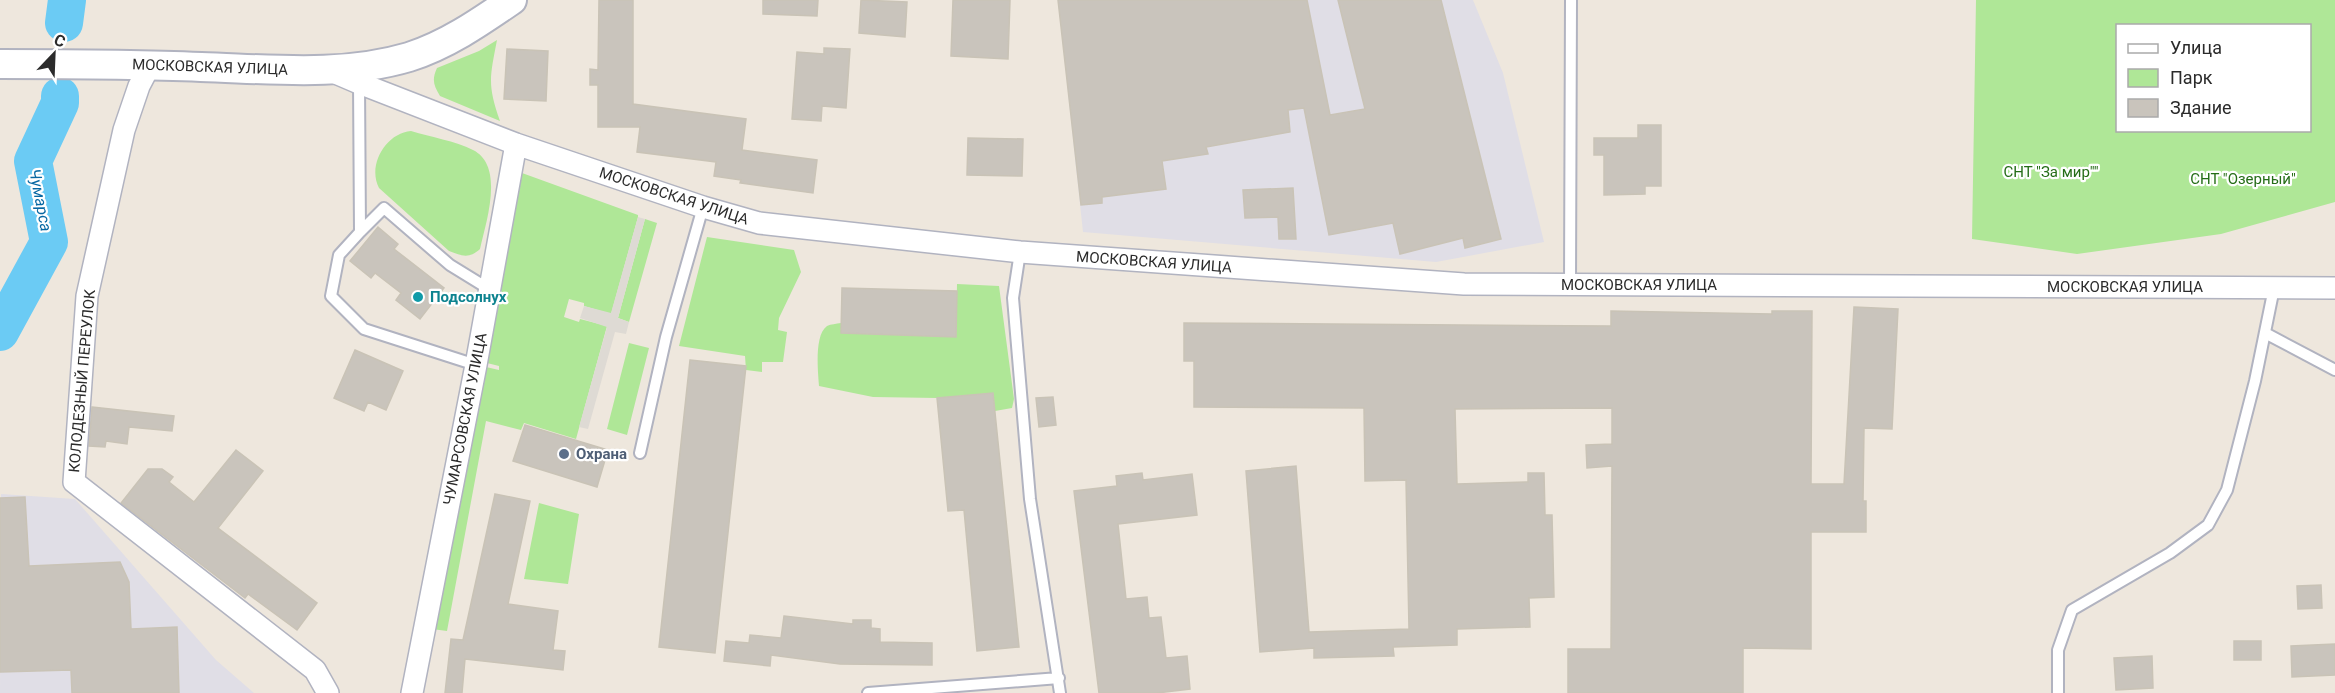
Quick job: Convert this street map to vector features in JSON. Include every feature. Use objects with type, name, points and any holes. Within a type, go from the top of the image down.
[{"type":"main road","points":[[331,71],[381,64],[410,57],[435,47],[479,23],[513,0]]},
{"type":"main road","name":"МОСКОВСКАЯ УЛИЦА","points":[[0,64],[150,65],[331,71]]},
{"type":"street","name":"КОЛОДЕЗНЫЙ ПЕРЕУЛОК","points":[[150,65],[139,86],[124,130],[87,296],[74,482],[315,670],[328,693]]},
{"type":"street","name":"МОСКОВСКАЯ УЛИЦА","points":[[331,71],[516,144],[703,207],[759,223],[1020,252],[1464,284],[2335,288]]},
{"type":"street","name":"ЧУМАРСОВСКАЯ УЛИЦА","points":[[412,693],[476,365],[516,144]]},
{"type":"lane","points":[[1570,0],[1570,285]]},
{"type":"lane","points":[[359,83],[360,232]]},
{"type":"lane","points":[[640,453],[666,337],[703,207]]},
{"type":"lane","points":[[476,365],[364,329],[331,296],[339,255],[384,208],[450,265],[489,289]]},
{"type":"lane","points":[[1020,252],[1013,298],[1030,499],[1060,693]]},
{"type":"lane","points":[[2058,693],[2058,650],[2072,610],[2170,553],[2208,525],[2227,490],[2274,288]]},
{"type":"lane","points":[[2265,333],[2335,370]]},
{"type":"lane","points":[[868,693],[959,690],[1059,678]]},
{"type":"shaded area","points":[[1058,0],[1473,0],[1503,73],[1544,242],[1436,262],[1083,232]]},
{"type":"shaded area","points":[[638,217],[645,219],[618,318],[629,322],[626,334],[615,332],[588,429],[579,427],[607,327],[580,318],[584,306],[611,313]]},
{"type":"shaded area","points":[[1,494],[75,499],[216,660],[254,693],[0,693]]},
{"type":"green space","name":"СНТ \"За мир\"\"","points":[[1976,0],[2335,0],[2335,202],[2221,234],[2077,254],[1972,239]]},
{"type":"green space","points":[[497,40],[491,89],[500,121],[440,96],[434,82],[437,68],[479,51]]},
{"type":"green space","points":[[411,131],[473,150],[483,158],[488,168],[491,181],[489,210],[480,249],[472,254],[462,255],[449,251],[379,188],[375,170],[381,152],[394,138]]},
{"type":"green space","points":[[522,173],[638,215],[638,217],[611,314],[569,299],[564,317],[579,322],[580,319],[607,326],[576,439],[524,423],[521,430],[486,421],[447,631],[432,629],[486,367],[499,370],[499,366],[487,363]]},
{"type":"green space","points":[[645,219],[657,223],[629,322],[618,318]]},
{"type":"green space","points":[[707,237],[794,250],[801,272],[779,318],[778,330],[787,332],[783,362],[762,362],[762,372],[746,370],[745,356],[679,346]]},
{"type":"green space","points":[[957,284],[999,286],[1014,399],[1012,408],[995,411],[992,393],[937,398],[873,397],[819,386],[818,345],[827,326],[841,323],[841,333],[956,337]]},
{"type":"green space","points":[[629,343],[649,348],[627,435],[607,429]]},
{"type":"green space","points":[[539,503],[579,514],[568,584],[524,579]]},
{"type":"building","points":[[599,0],[633,0],[633,104],[746,119],[742,150],[817,160],[813,193],[740,183],[741,180],[714,176],[716,162],[637,152],[640,127],[598,127],[598,85],[590,85],[590,69],[598,70]]},
{"type":"building","points":[[763,0],[818,0],[817,16],[763,14]]},
{"type":"building","points":[[861,0],[907,2],[905,37],[859,33]]},
{"type":"building","points":[[953,0],[1010,0],[1008,59],[951,56]]},
{"type":"building","points":[[1058,0],[1307,0],[1330,115],[1365,109],[1338,0],[1441,0],[1501,239],[1465,248],[1463,238],[1400,254],[1393,223],[1329,235],[1304,108],[1288,110],[1290,132],[1206,147],[1208,154],[1162,161],[1166,189],[1102,197],[1102,203],[1081,205]]},
{"type":"building","points":[[824,48],[850,49],[846,108],[822,106],[821,121],[792,119],[797,52],[824,54]]},
{"type":"building","points":[[507,49],[548,51],[546,101],[504,99]]},
{"type":"building","points":[[1638,125],[1661,125],[1661,186],[1645,186],[1645,194],[1604,195],[1604,155],[1594,155],[1594,138],[1638,138]]},
{"type":"building","points":[[968,138],[1023,139],[1022,176],[967,175]]},
{"type":"building","points":[[1293,188],[1296,239],[1279,239],[1278,217],[1245,218],[1243,190]]},
{"type":"building","points":[[378,227],[398,244],[394,249],[444,288],[420,319],[396,300],[401,293],[375,273],[371,278],[350,261]]},
{"type":"building","points":[[842,288],[957,291],[956,337],[841,333]]},
{"type":"building","points":[[1854,307],[1898,309],[1892,429],[1864,428],[1863,501],[1866,501],[1866,532],[1811,532],[1811,649],[1743,648],[1743,693],[1568,693],[1568,649],[1611,649],[1612,466],[1587,468],[1586,445],[1612,444],[1612,408],[1455,409],[1457,484],[1528,482],[1528,473],[1544,473],[1545,515],[1552,515],[1554,597],[1529,598],[1530,627],[1457,629],[1457,645],[1393,647],[1394,656],[1314,658],[1314,648],[1260,652],[1246,471],[1296,466],[1309,632],[1409,629],[1406,480],[1365,481],[1364,408],[1194,407],[1194,361],[1184,361],[1184,323],[1611,326],[1611,311],[1772,314],[1772,311],[1812,311],[1811,484],[1844,484]]},
{"type":"building","points":[[355,350],[403,371],[386,410],[368,402],[364,411],[334,398]]},
{"type":"building","points":[[690,360],[746,366],[715,653],[659,647]]},
{"type":"building","points":[[993,393],[1019,647],[977,651],[964,510],[948,511],[937,398]]},
{"type":"building","points":[[1053,397],[1056,425],[1039,427],[1036,398]]},
{"type":"building","points":[[92,407],[174,416],[172,431],[129,427],[127,444],[106,441],[105,447],[89,446]]},
{"type":"building","points":[[525,425],[608,450],[597,487],[513,461]]},
{"type":"building","points":[[236,450],[263,471],[218,528],[317,603],[297,630],[248,594],[245,598],[121,503],[148,469],[162,469],[173,477],[169,482],[194,502]]},
{"type":"building","points":[[1142,473],[1143,480],[1192,474],[1197,515],[1118,524],[1126,599],[1147,597],[1149,618],[1161,617],[1166,658],[1187,656],[1190,689],[1157,693],[1099,693],[1074,491],[1117,486],[1116,476]]},
{"type":"building","points":[[495,494],[530,501],[508,604],[558,611],[553,650],[565,651],[563,670],[465,659],[462,693],[445,693],[451,639],[463,640]]},
{"type":"building","points":[[25,497],[29,566],[120,562],[129,582],[131,629],[177,627],[179,693],[72,693],[71,670],[0,672],[0,498]]},
{"type":"building","points":[[2321,585],[2322,608],[2298,609],[2297,586]]},
{"type":"building","points":[[784,616],[853,624],[853,620],[871,620],[871,628],[880,629],[880,642],[932,643],[932,665],[840,664],[771,655],[770,666],[724,661],[726,641],[749,643],[750,635],[781,638]]},
{"type":"building","points":[[2234,641],[2261,641],[2261,660],[2234,660]]},
{"type":"building","points":[[2335,644],[2335,675],[2292,677],[2291,646]]},
{"type":"building","points":[[2152,656],[2153,688],[2116,690],[2114,658]]},
{"type":"waterway","name":"Чумарса","points":[[64,23],[67,0]]},
{"type":"waterway","name":"Чумарса","points":[[0,332],[49,242],[33,161],[60,103],[60,96]]},
{"type":"place","name":"Подсолнух","points":[[418,297]]},
{"type":"place","name":"Охрана","points":[[564,454]]},
{"type":"park label","name":"СНТ \"Озерный\"","points":[[2243,179]]}]
